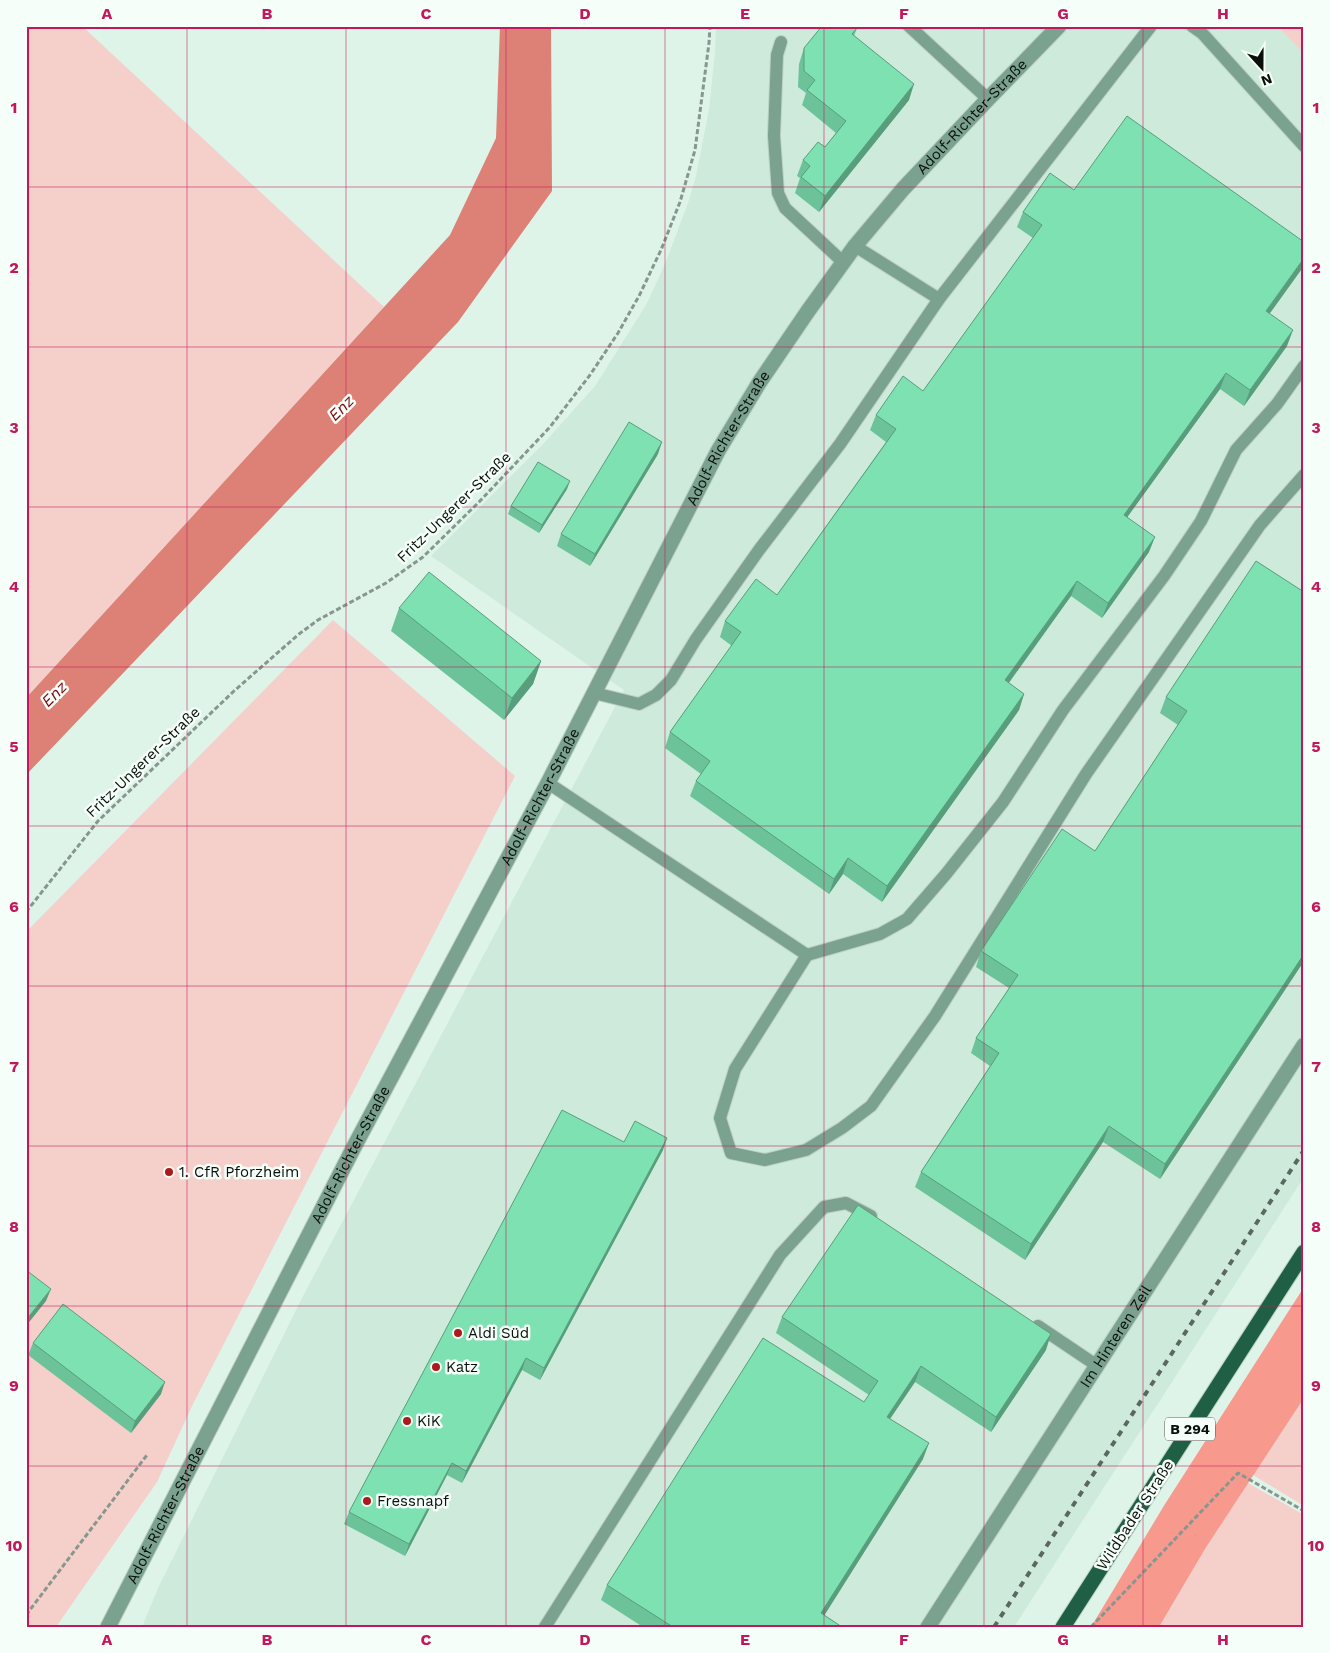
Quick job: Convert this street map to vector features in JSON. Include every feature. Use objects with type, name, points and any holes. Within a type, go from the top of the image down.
[{"type":"main road","name":"Wildbader Straße","points":[[1063,1627],[1304,1252]]},
{"type":"street","name":"Adolf-Richter-Straße","points":[[108,1627],[350,1153],[548,782],[718,451],[759,383],[808,310],[856,246],[903,189],[1059,26]]},
{"type":"street","name":"Im Hinteren Zeil","points":[[928,1627],[1304,1045]]},
{"type":"lane","points":[[909,26],[988,99]]},
{"type":"lane","points":[[594,693],[639,704],[656,695],[670,680],[696,639],[759,550],[840,444],[939,299],[1151,26]]},
{"type":"lane","points":[[1192,26],[1202,33],[1304,146]]},
{"type":"lane","points":[[781,42],[777,55],[774,136],[778,193],[785,208],[844,263]]},
{"type":"lane","points":[[856,246],[939,299]]},
{"type":"lane","points":[[1304,366],[1277,404],[1236,450],[1201,522],[1164,576],[1063,710],[1003,802],[946,874],[907,919],[880,934],[806,956],[735,1070],[720,1118],[731,1153],[765,1160],[806,1150],[842,1128],[871,1106],[935,1016],[1086,774],[1260,525],[1304,476]]},
{"type":"lane","points":[[548,782],[806,956]]},
{"type":"lane","points":[[546,1627],[780,1255],[824,1207],[846,1203],[881,1223]]},
{"type":"lane","points":[[1030,1321],[1096,1365]]},
{"type":"path","name":"Fritz-Ungerer-Straße","points":[[26,912],[98,820],[234,691],[299,634],[318,620],[386,583],[423,557],[479,502],[550,427],[590,375],[622,325],[650,273],[680,202],[695,150],[710,26]]},
{"type":"path","points":[[26,1615],[147,1455]]},
{"type":"path","points":[[1091,1627],[1238,1473],[1304,1511]]},
{"type":"shaded area","points":[[26,26],[82,26],[384,307],[26,698]]},
{"type":"shaded area","points":[[716,26],[1304,26],[1304,1177],[1014,1627],[142,1627],[159,1586],[302,1298],[624,690],[431,556],[545,442],[595,386],[646,305],[665,264],[696,176],[709,109]]},
{"type":"shaded area","points":[[1277,26],[1304,26],[1304,53]]},
{"type":"shaded area","name":"1. CfR Pforzheim","points":[[333,620],[515,776],[193,1404],[157,1482],[56,1627],[26,1627],[26,932]]},
{"type":"shaded area","points":[[1304,1287],[1304,1398],[1205,1549],[1159,1627],[1091,1627],[1165,1504]]},
{"type":"shaded area","points":[[1304,1398],[1304,1506],[1253,1475]]},
{"type":"shaded area","points":[[1248,1483],[1304,1515],[1304,1627],[1159,1627],[1205,1549]]},
{"type":"water","name":"Enz","points":[[500,26],[551,26],[552,191],[458,322],[26,775],[26,698],[450,235],[496,138]]},
{"type":"building","points":[[822,26],[854,26],[857,28],[852,34],[914,84],[825,196],[801,177],[810,166],[803,160],[818,142],[825,147],[846,121],[807,90],[815,80],[804,71],[804,48]]},
{"type":"building","points":[[1127,116],[1304,242],[1304,258],[1266,311],[1293,330],[1250,390],[1226,373],[1124,515],[1155,537],[1108,603],[1077,581],[1005,680],[1024,694],[887,886],[848,858],[834,879],[696,781],[710,761],[670,732],[741,632],[725,621],[756,579],[777,595],[896,429],[876,415],[903,376],[923,391],[1042,225],[1023,212],[1050,173],[1074,190]]},
{"type":"building","points":[[629,422],[662,442],[595,554],[561,534]]},
{"type":"building","points":[[538,462],[570,481],[542,525],[511,506]]},
{"type":"building","points":[[1256,561],[1304,592],[1304,954],[1165,1164],[1109,1126],[1031,1244],[921,1172],[999,1053],[976,1038],[1018,975],[981,951],[1062,829],[1095,851],[1187,711],[1166,697]]},
{"type":"building","points":[[429,572],[541,661],[512,698],[399,608]]},
{"type":"building","points":[[562,1110],[624,1142],[635,1121],[667,1138],[544,1368],[526,1358],[466,1471],[452,1463],[409,1544],[349,1512]]},
{"type":"building","points":[[858,1205],[1051,1334],[996,1417],[921,1366],[887,1417],[929,1443],[821,1613],[842,1627],[673,1627],[607,1585],[763,1338],[864,1402],[878,1381],[782,1317]]},
{"type":"building","points":[[26,1270],[51,1289],[26,1320]]},
{"type":"building","points":[[63,1304],[165,1382],[135,1421],[33,1343]]},
{"type":"railway","points":[[994,1627],[1304,1150]]},
{"type":"place","name":"1. CfR Pforzheim","points":[[169,1172]]},
{"type":"place","name":"Aldi Süd","points":[[458,1333]]},
{"type":"place","name":"Katz","points":[[436,1367]]},
{"type":"place","name":"KiK","points":[[407,1421]]},
{"type":"place","name":"Fressnapf","points":[[367,1501]]}]
